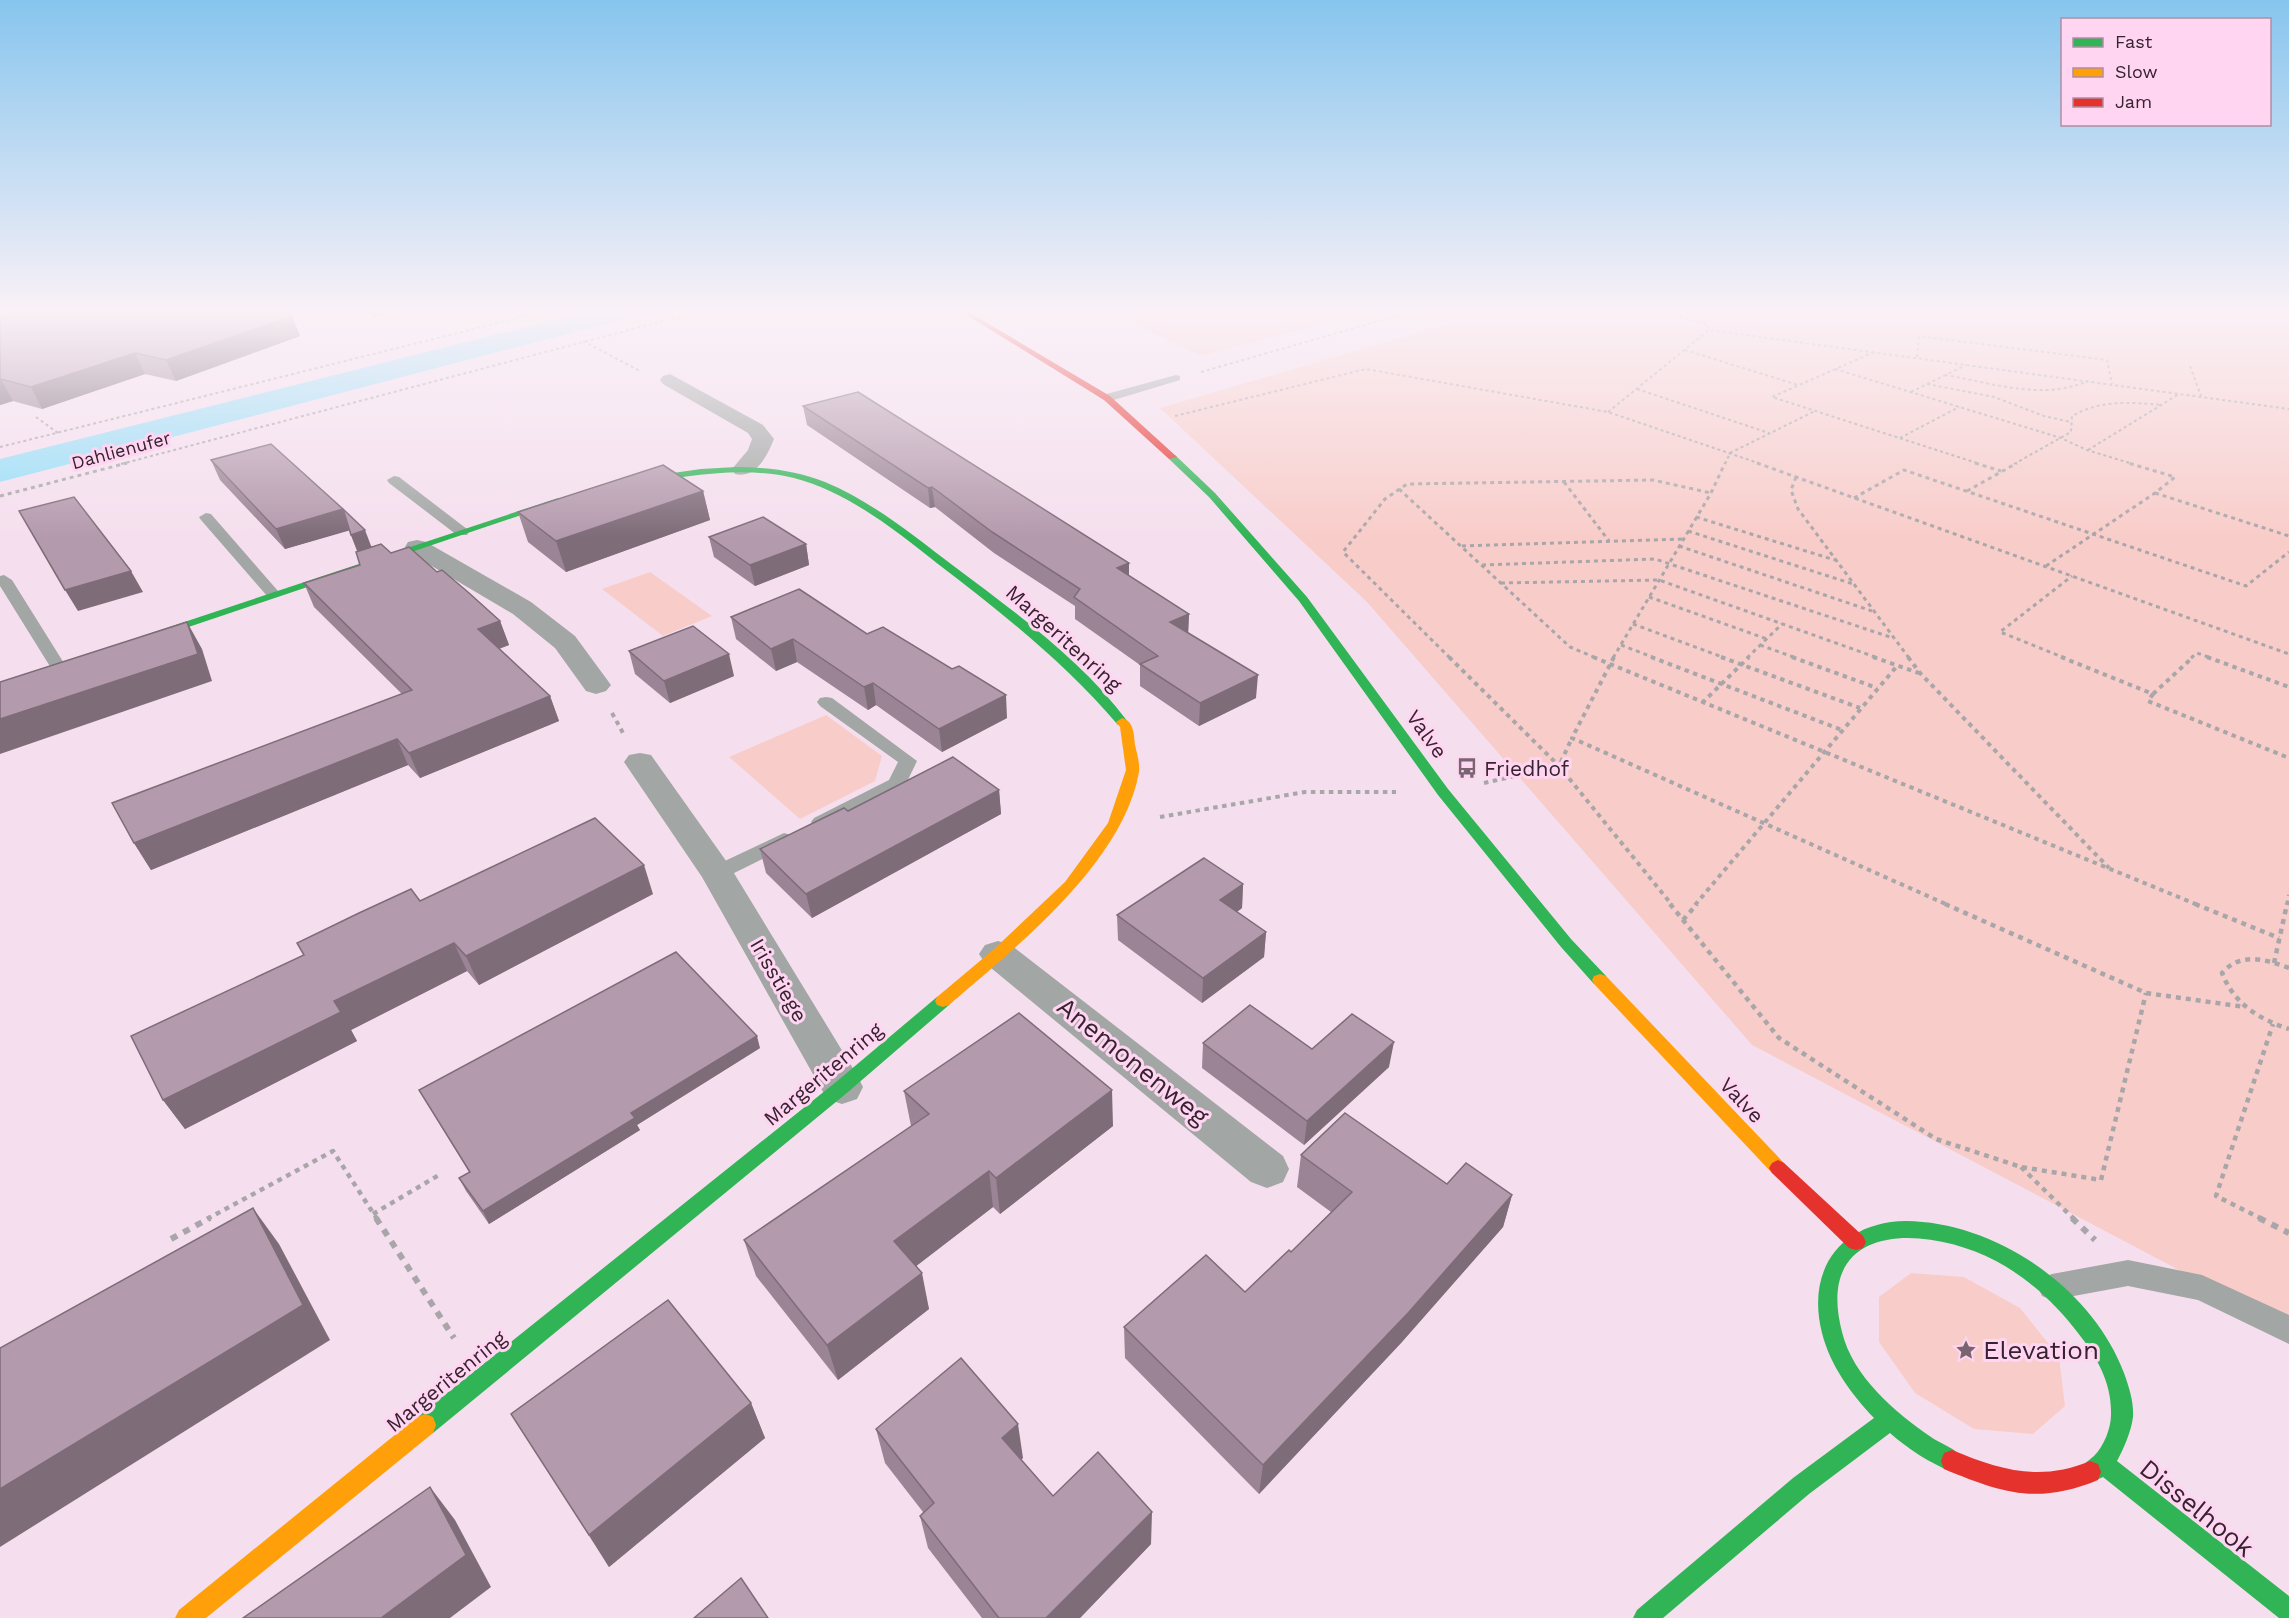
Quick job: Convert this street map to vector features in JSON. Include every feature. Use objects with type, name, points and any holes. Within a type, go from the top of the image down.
[{"type":"main road","name":"Valve","points":[[1089,387],[1139,425],[1212,495],[1304,599],[1443,792],[1574,952],[1768,1159],[1856,1242]]},
{"type":"main road","name":"Margeritenring","points":[[187,1618],[842,1087],[998,954],[1070,885],[1115,824],[1133,770],[1126,727],[1094,687],[1000,606],[898,528],[864,506],[803,478],[772,471],[743,469],[696,471],[618,484]]},
{"type":"main road","points":[[138,641],[273,594],[573,497]]},
{"type":"main road","points":[[1924,1230],[1966,1240],[2010,1259],[2050,1287],[2092,1331],[2118,1380],[2123,1427],[2104,1464],[2073,1481],[2031,1485],[1982,1474],[1933,1452],[1889,1420],[1854,1379],[1831,1336],[1825,1298],[1833,1265],[1856,1242],[1887,1232],[1924,1230]]},
{"type":"main road","points":[[1645,1618],[1801,1486],[1889,1420]]},
{"type":"main road","name":"Disselhook","points":[[2104,1464],[2289,1611]]},
{"type":"street","points":[[681,387],[756,429],[764,439],[759,452],[743,469]]},
{"type":"street","points":[[417,547],[522,608],[565,642],[596,685]]},
{"type":"street","name":"Irisstiege","points":[[640,762],[717,873],[842,1087]]},
{"type":"street","name":"Anemonenweg","points":[[998,954],[1267,1169]]},
{"type":"lane","points":[[1107,398],[1147,387]]},
{"type":"lane","points":[[394,480],[462,532]]},
{"type":"lane","points":[[206,517],[273,594]]},
{"type":"lane","points":[[4,580],[60,668]]},
{"type":"lane","points":[[717,873],[897,784],[908,761],[826,702]]},
{"type":"lane","points":[[2050,1287],[2128,1272],[2202,1288],[2289,1330]]},
{"type":"path","points":[[0,447],[244,387]]},
{"type":"path","name":"Dahlienufer","points":[[0,496],[412,387]]},
{"type":"path","points":[[1139,425],[1295,387]]},
{"type":"path","points":[[1465,387],[1608,412],[1730,453],[2289,654]]},
{"type":"path","points":[[1608,412],[1640,387]]},
{"type":"path","points":[[1795,387],[1772,397],[2001,471]]},
{"type":"path","points":[[1890,387],[2061,438],[2087,450],[2175,477],[2155,493],[2045,566]]},
{"type":"path","points":[[1911,393],[1923,387]]},
{"type":"path","points":[[1940,387],[1994,397],[2026,410],[2071,422]]},
{"type":"path","points":[[2009,387],[2055,391],[2073,390],[2079,387]]},
{"type":"path","points":[[2129,387],[2289,409]]},
{"type":"path","points":[[2198,387],[2202,397]]},
{"type":"path","points":[[1637,389],[1770,433]]},
{"type":"path","points":[[2087,450],[2180,394]]},
{"type":"path","points":[[1966,491],[2071,432],[2072,416],[2081,410],[2096,405],[2136,403],[2161,405]]},
{"type":"path","points":[[1899,438],[1959,407]]},
{"type":"path","points":[[1558,766],[1609,665],[1711,493],[1730,453],[1815,411]]},
{"type":"path","points":[[36,417],[58,433]]},
{"type":"path","points":[[1854,498],[1904,470],[2246,586],[2289,552]]},
{"type":"path","points":[[1796,477],[1791,490],[1798,510],[1920,673],[2112,870]]},
{"type":"path","points":[[1711,493],[1653,480],[1407,484],[1385,499],[1343,552],[1558,766],[1779,1038],[1936,1139],[2021,1167],[2100,1180],[2146,993]]},
{"type":"path","points":[[1564,482],[1610,541]]},
{"type":"path","points":[[1399,489],[1570,647],[1702,704],[2279,938]]},
{"type":"path","points":[[2155,493],[2289,536]]},
{"type":"path","points":[[1696,517],[1836,561]]},
{"type":"path","points":[[1688,531],[1854,585]]},
{"type":"path","points":[[1461,546],[1684,539]]},
{"type":"path","points":[[1679,546],[1873,611]]},
{"type":"path","points":[[1481,565],[1654,559],[1669,562],[1894,638]]},
{"type":"path","points":[[2072,576],[2000,632],[2153,694]]},
{"type":"path","points":[[1501,583],[1659,580],[1920,673]]},
{"type":"path","points":[[1649,597],[1767,639]]},
{"type":"path","points":[[1633,624],[1860,708]]},
{"type":"path","points":[[1702,704],[1782,624]]},
{"type":"path","points":[[1621,645],[1842,730]]},
{"type":"path","points":[[1760,645],[1877,688]]},
{"type":"path","points":[[2289,687],[2197,653],[2148,701],[2289,758]]},
{"type":"path","points":[[1683,920],[1762,823],[1897,665]]},
{"type":"path","points":[[596,685],[640,762]]},
{"type":"path","points":[[1572,738],[2146,993],[2245,1007]]},
{"type":"path","points":[[1488,782],[1558,766]]},
{"type":"path","points":[[1115,824],[1305,792],[1443,792]]},
{"type":"path","points":[[2274,963],[2289,895]]},
{"type":"path","points":[[2289,968],[2253,959],[2232,963],[2222,973],[2227,989],[2245,1007],[2273,1024],[2289,1029]]},
{"type":"path","points":[[2273,1024],[2216,1196],[2289,1233]]},
{"type":"path","points":[[171,1239],[333,1151],[456,1341]]},
{"type":"path","points":[[2021,1167],[2128,1272]]},
{"type":"path","points":[[373,1214],[439,1175]]},
{"type":"shaded area","points":[[1234,387],[2289,387],[2289,1328],[1752,1045],[1367,602],[1160,408]]},
{"type":"shaded area","points":[[650,572],[712,616],[663,636],[602,589]]},
{"type":"shaded area","points":[[826,715],[882,756],[875,781],[800,819],[729,757]]},
{"type":"shaded area","points":[[1911,1273],[1964,1277],[2020,1308],[2059,1357],[2065,1406],[2033,1434],[1974,1429],[1915,1393],[1879,1342],[1879,1297]]},
{"type":"water","points":[[289,387],[366,387],[0,482],[0,459]]},
{"type":"building","points":[[858,392],[1129,563],[1117,568],[1189,614],[1170,622],[1258,675],[1200,703],[1140,664],[1158,656],[1074,597],[1080,589],[992,532],[932,487],[928,488],[803,406]]},
{"type":"building","points":[[271,444],[343,509],[276,529],[211,460]]},
{"type":"building","points":[[663,465],[703,491],[556,541],[518,512]]},
{"type":"building","points":[[74,497],[131,571],[65,590],[19,511]]},
{"type":"building","points":[[343,509],[365,530],[351,535]]},
{"type":"building","points":[[763,517],[806,544],[750,565],[709,537]]},
{"type":"building","points":[[381,544],[391,553],[409,547],[437,572],[442,570],[469,593],[500,621],[478,629],[550,696],[409,753],[397,739],[134,843],[112,803],[412,690],[304,583],[360,565],[356,552]]},
{"type":"building","points":[[799,589],[867,634],[883,627],[952,669],[959,666],[1006,695],[939,729],[873,683],[864,687],[793,639],[771,649],[731,617]]},
{"type":"building","points":[[187,622],[198,654],[0,719],[0,682]]},
{"type":"building","points":[[693,626],[729,654],[664,681],[629,651]]},
{"type":"building","points":[[953,757],[999,790],[806,894],[760,849],[844,808],[848,811]]},
{"type":"building","points":[[595,818],[644,865],[466,956],[454,943],[334,1001],[341,1012],[163,1100],[131,1036],[304,955],[297,943],[359,913],[411,889],[420,901]]},
{"type":"building","points":[[1204,858],[1243,884],[1220,900],[1266,932],[1203,978],[1117,915]]},
{"type":"building","points":[[676,952],[757,1036],[631,1113],[635,1118],[483,1211],[459,1178],[470,1172],[419,1090]]},
{"type":"building","points":[[1250,1005],[1312,1049],[1352,1014],[1394,1042],[1307,1121],[1203,1043]]},
{"type":"building","points":[[1019,1013],[1112,1090],[996,1178],[989,1171],[894,1241],[922,1273],[827,1345],[744,1240],[929,1114],[904,1091]]},
{"type":"building","points":[[1345,1113],[1447,1184],[1466,1163],[1512,1195],[1409,1312],[1263,1465],[1124,1327],[1206,1255],[1245,1292],[1289,1250],[1291,1252],[1352,1192],[1301,1155]]},
{"type":"building","points":[[253,1208],[303,1305],[0,1489],[0,1348]]},
{"type":"building","points":[[668,1300],[751,1403],[589,1535],[511,1414]]},
{"type":"building","points":[[961,1358],[1018,1424],[1002,1438],[1053,1496],[1098,1452],[1152,1512],[1046,1618],[999,1618],[920,1516],[934,1503],[876,1429]]},
{"type":"building","points":[[430,1487],[466,1555],[381,1618],[243,1618]]},
{"type":"building","points":[[741,1578],[768,1618],[694,1618]]},
{"type":"traffic: fast","points":[[1172,457],[1212,495],[1303,599],[1443,792],[1566,943],[1600,980]]},
{"type":"traffic: fast","points":[[631,482],[701,472],[753,470],[797,476],[822,484],[893,525],[979,590],[1065,662],[1122,722]]},
{"type":"traffic: fast","points":[[146,638],[561,500]]},
{"type":"traffic: fast","points":[[425,1425],[842,1087],[943,1001]]},
{"type":"traffic: fast","points":[[1924,1230],[1979,1245],[2010,1259],[2053,1291],[2075,1313],[2094,1338],[2110,1364],[2120,1391],[2122,1417],[2110,1452],[2102,1463],[2090,1472]]},
{"type":"traffic: fast","points":[[1924,1230],[1887,1231],[1869,1236],[1852,1246],[1833,1268],[1827,1305],[1832,1334],[1843,1361],[1860,1386],[1880,1410],[1903,1430],[1927,1448],[1952,1461]]},
{"type":"traffic: fast","points":[[1645,1618],[1801,1486],[1889,1420]]},
{"type":"traffic: fast","points":[[2104,1464],[2289,1611]]},
{"type":"traffic: slow","points":[[943,1001],[998,954],[1070,885],[1115,824],[1133,770],[1126,727],[1122,722]]},
{"type":"traffic: slow","points":[[1600,980],[1778,1168]]},
{"type":"traffic: slow","points":[[187,1618],[425,1425]]},
{"type":"traffic: jam","points":[[1088,387],[1107,398],[1172,457]]},
{"type":"traffic: jam","points":[[1778,1168],[1856,1242]]},
{"type":"traffic: jam","points":[[1952,1461],[1985,1474],[2020,1483],[2056,1483],[2090,1472]]},
{"type":"place","name":"Friedhof","points":[[1467,768]]},
{"type":"place","name":"Elevation","points":[[1966,1350]]}]
